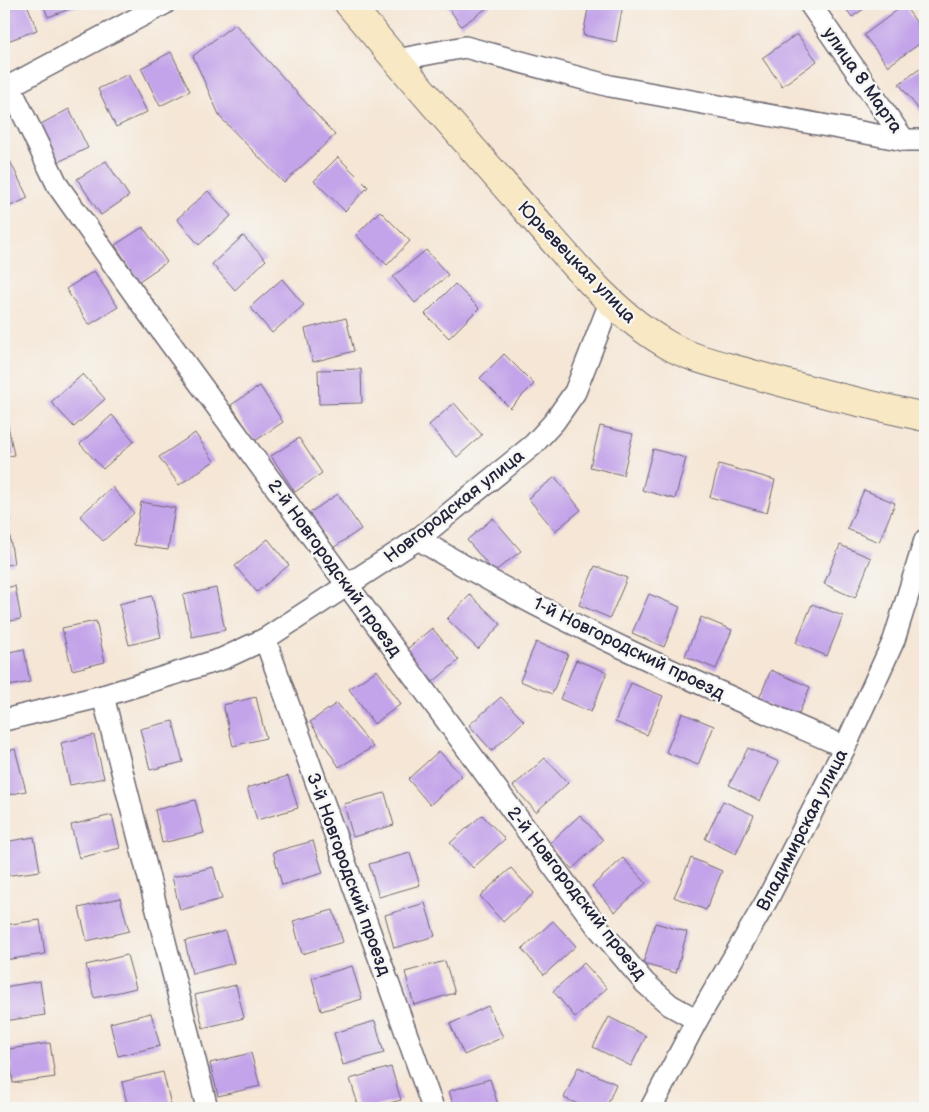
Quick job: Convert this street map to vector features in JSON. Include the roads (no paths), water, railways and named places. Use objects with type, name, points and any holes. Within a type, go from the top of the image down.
[{"type":"main road","name":"Юрьевецкая улица","points":[[349,4],[544,231],[611,300],[668,346],[690,356],[776,381],[925,418]]},
{"type":"street","points":[[7,88],[164,4]]},
{"type":"street","name":"улица 8 Марта","points":[[810,4],[904,140],[925,140]]},
{"type":"street","points":[[396,60],[465,47],[610,86],[904,140]]},
{"type":"street","name":"2-й Новгородский проезд","points":[[7,88],[58,186],[596,925],[645,983],[670,1005],[697,1020]]},
{"type":"street","name":"Новгородская улица","points":[[4,720],[103,696],[222,659],[265,639],[418,539],[533,445],[554,422],[576,392],[611,300]]},
{"type":"street","name":"1-й Новгородский проезд","points":[[418,539],[471,571],[659,666],[845,747]]},
{"type":"street","name":"Владимирская улица","points":[[651,1108],[697,1020],[767,900],[845,747],[894,640],[925,540]]},
{"type":"street","name":"3-й Новгородский проезд","points":[[265,639],[433,1108]]},
{"type":"street","points":[[103,696],[207,1108]]}]
